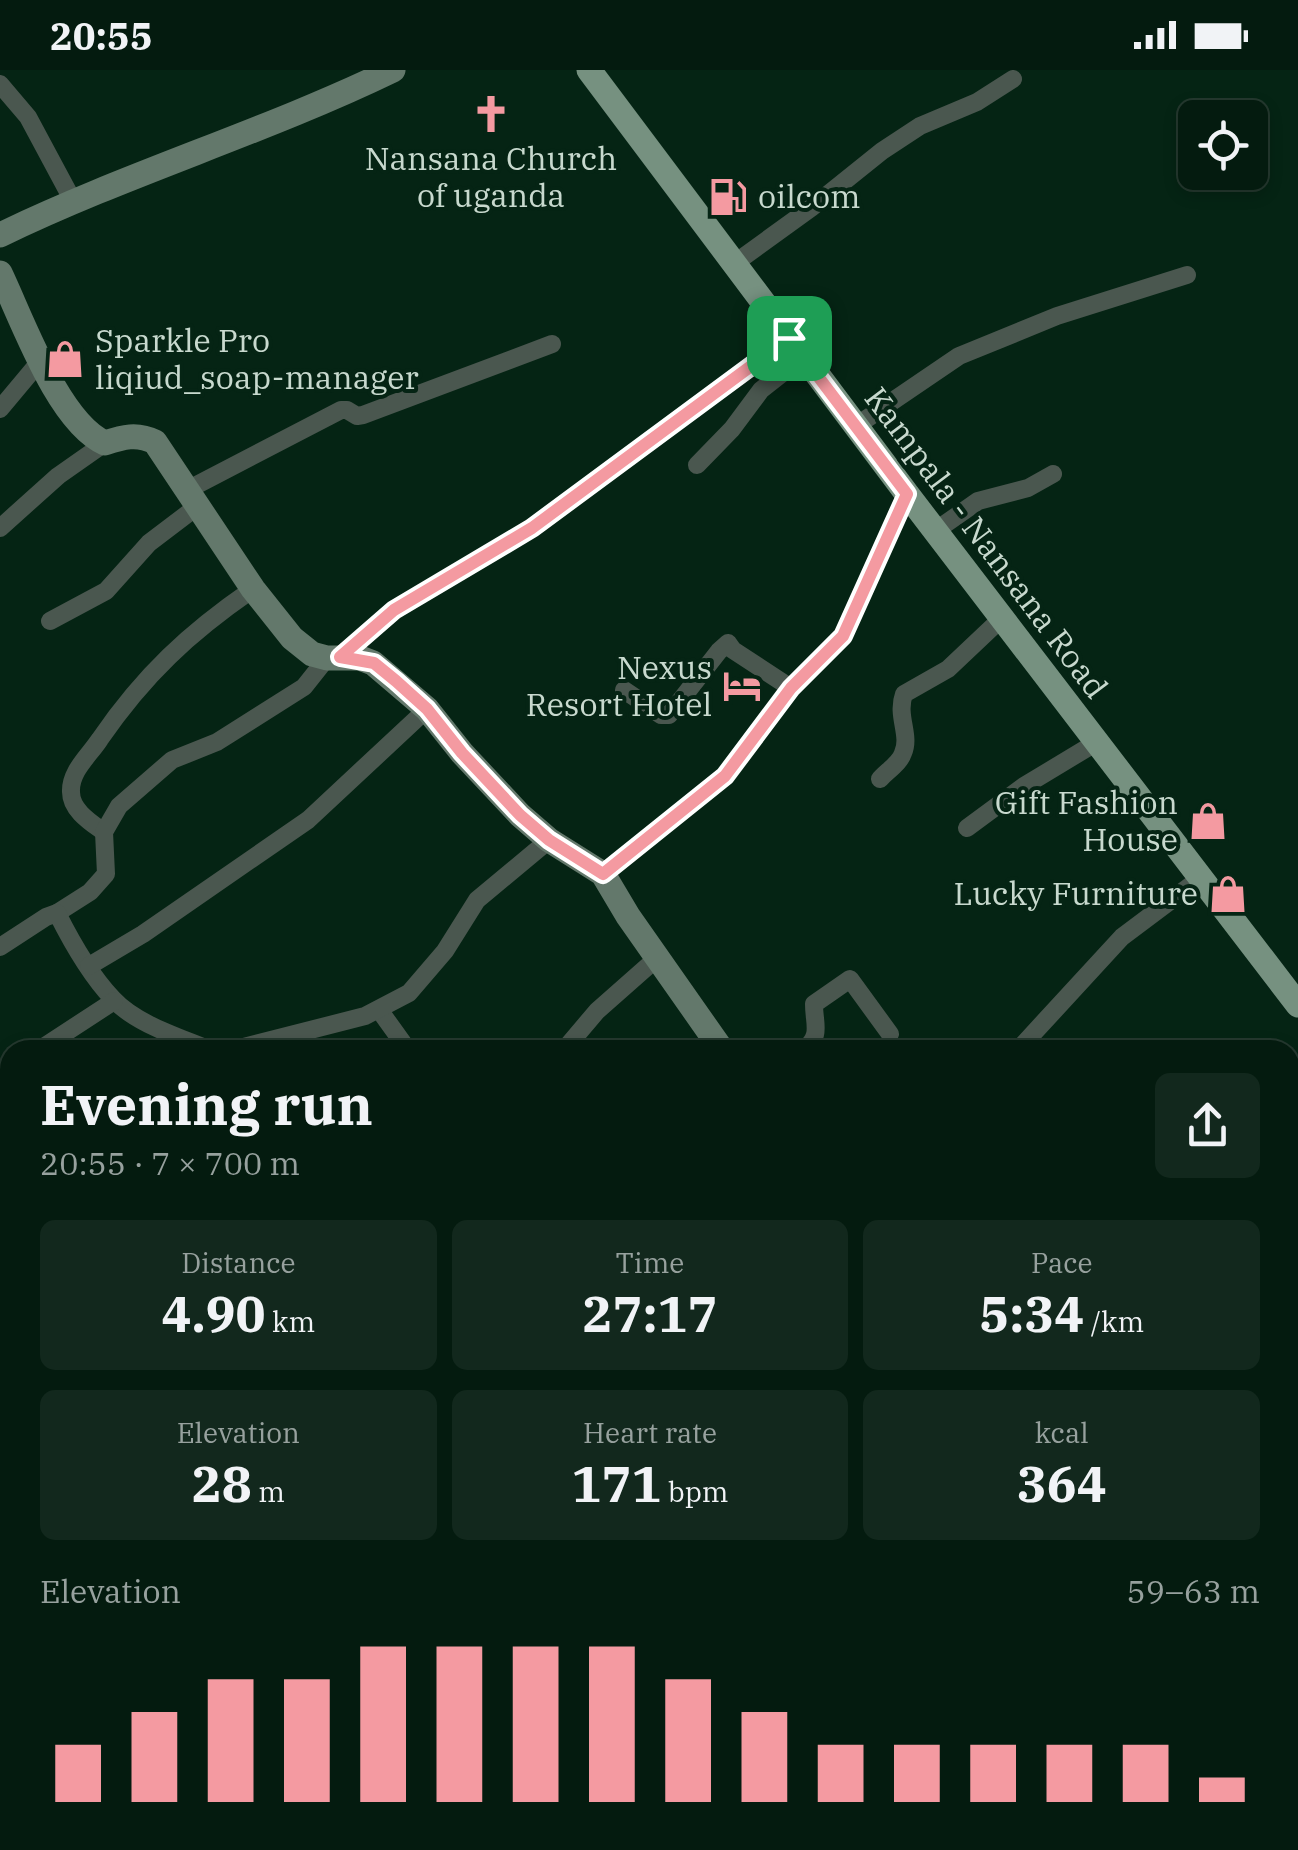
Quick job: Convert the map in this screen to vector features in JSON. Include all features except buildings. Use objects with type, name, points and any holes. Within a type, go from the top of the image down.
[{"type":"main road","name":"Kampala - Nansana Road","points":[[589,70],[1298,1005]]},
{"type":"street","points":[[0,236],[73,201],[297,115],[393,70]]},
{"type":"street","points":[[735,262],[920,126],[976,102],[1013,80]]},
{"type":"street","points":[[0,84],[28,117],[73,201]]},
{"type":"street","points":[[0,272],[66,410],[83,429],[105,443]]},
{"type":"street","points":[[856,426],[959,356],[1057,316],[1188,275]]},
{"type":"street","points":[[50,621],[119,580],[141,550],[194,497],[341,410],[364,415],[552,344]]},
{"type":"street","points":[[697,464],[732,430],[796,347]]},
{"type":"street","points":[[0,948],[90,892],[106,874],[104,832],[120,806],[172,760],[217,742],[304,686],[394,610],[532,528],[796,347]]},
{"type":"street","points":[[0,409],[41,360]]},
{"type":"street","points":[[0,528],[39,491],[105,443],[126,436],[143,436],[155,442],[253,589],[292,638],[312,654],[374,663],[427,709],[462,753],[549,840],[603,874],[715,1040]]},
{"type":"street","points":[[935,531],[978,501],[1028,488],[1053,474]]},
{"type":"street","points":[[603,874],[715,785],[766,725],[791,688],[843,636],[907,494]]},
{"type":"street","points":[[104,832],[73,804],[73,776],[141,683],[200,625],[253,589]]},
{"type":"street","points":[[880,778],[903,756],[900,712],[904,694],[954,665],[1003,618]]},
{"type":"street","points":[[624,690],[661,715],[669,715],[728,644],[791,688]]},
{"type":"street","points":[[89,966],[143,934],[308,820],[427,709]]},
{"type":"street","points":[[967,828],[1024,786],[1098,742]]},
{"type":"street","points":[[269,1040],[380,1010],[409,993],[432,968],[477,900],[549,840]]},
{"type":"street","points":[[1027,1040],[1122,937],[1202,877]]},
{"type":"street","points":[[57,913],[114,1001],[135,1016],[188,1040]]},
{"type":"street","points":[[573,1040],[598,1011],[657,958]]},
{"type":"street","points":[[814,1040],[818,1031],[814,1004],[850,979],[890,1034]]},
{"type":"street","points":[[54,1040],[114,1001]]},
{"type":"street","points":[[380,1010],[401,1040]]},
{"type":"place","name":"Nansana Church of uganda","points":[[491,114]]},
{"type":"place","name":"oilcom","points":[[728,197]]},
{"type":"place","name":"Sparkle Pro liqiud_soap-manager","points":[[65,359]]},
{"type":"place","name":"Nexus Resort Hotel","points":[[742,686]]},
{"type":"place","name":"Gift Fashion House","points":[[1208,821]]},
{"type":"place","name":"Lucky Furniture","points":[[1228,894]]},
{"type":"route","points":[[789,338],[907,494],[843,636],[791,688],[725,776],[603,874],[549,840],[520,815],[427,709],[396,681],[374,663],[340,657],[394,610],[532,528],[789,338]]}]
